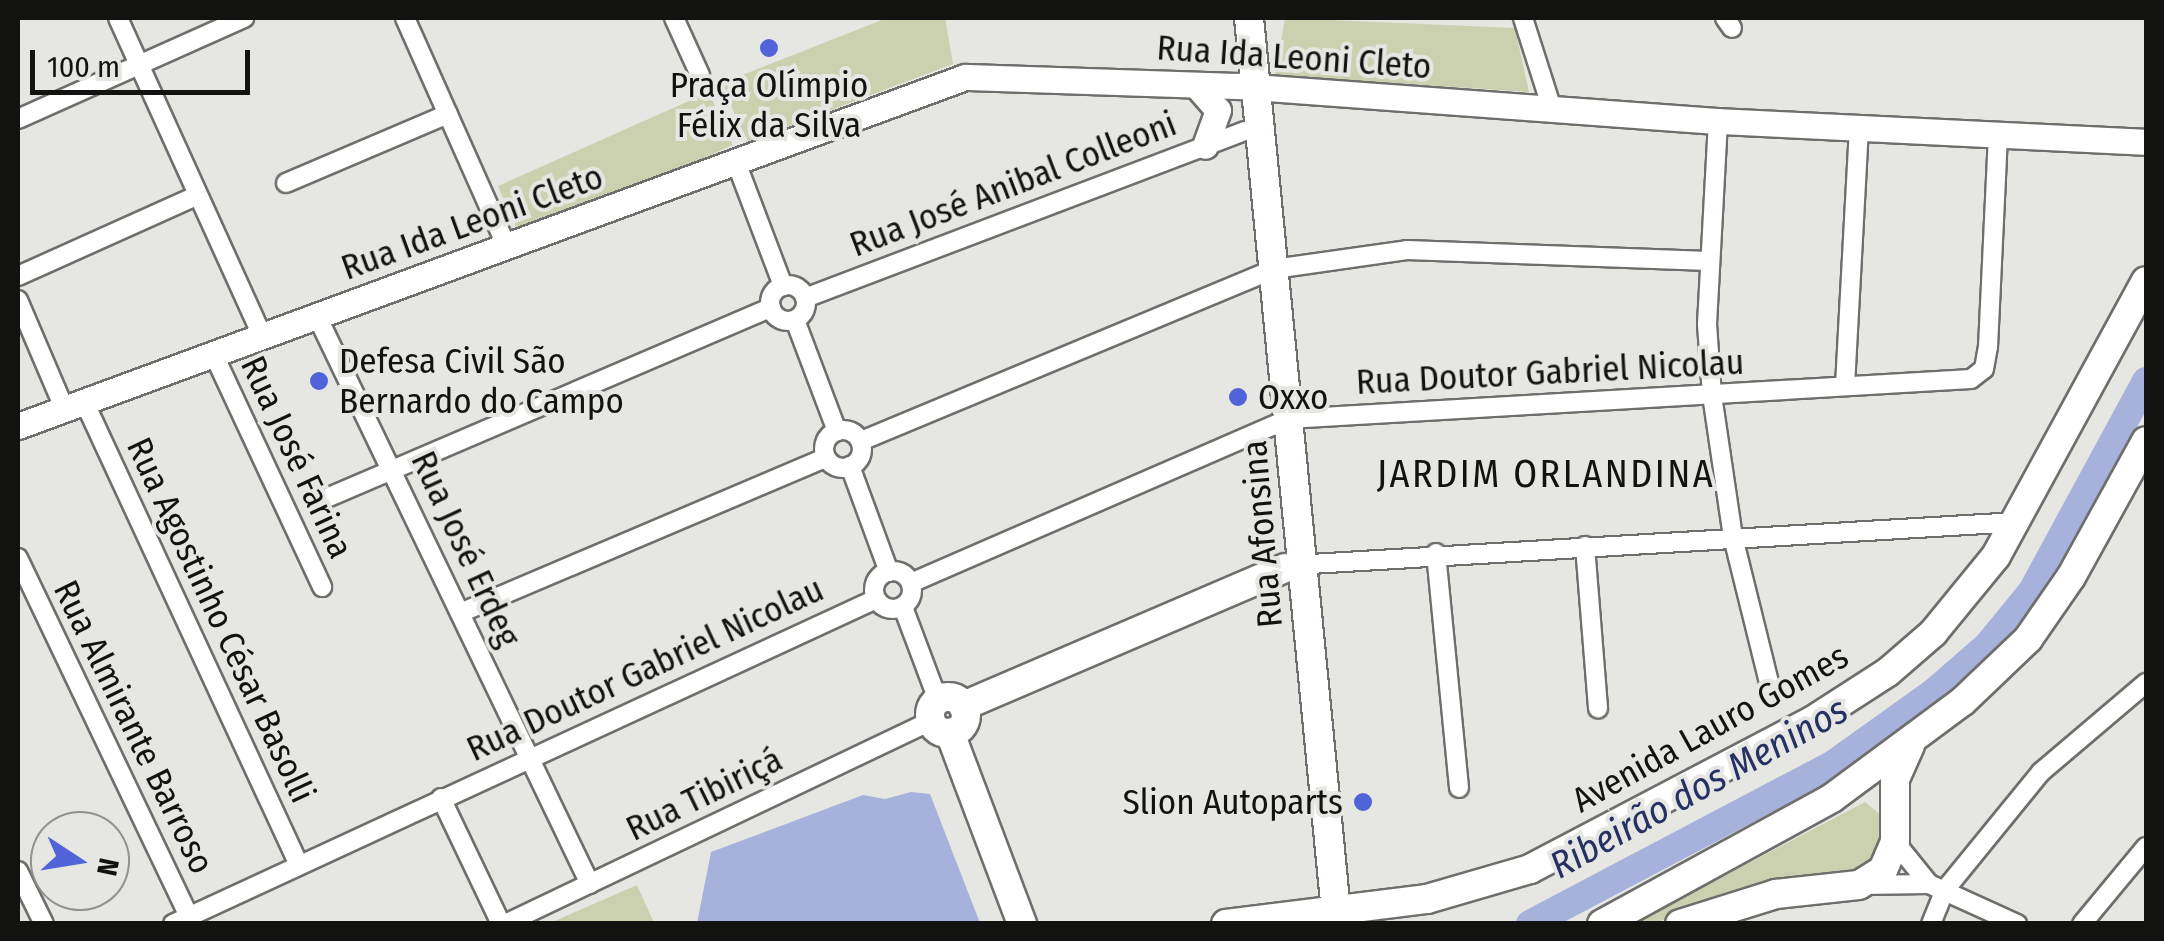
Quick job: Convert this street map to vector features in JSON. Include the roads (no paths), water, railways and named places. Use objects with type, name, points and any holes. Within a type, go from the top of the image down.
[{"type":"main road","name":"Rua Afonsina","points":[[1233,18],[1248,88],[1328,916]]},
{"type":"main road","name":"Rua Afonsina","points":[[1249,18],[1244,131],[1266,273]]},
{"type":"main road","name":"Avenida Lauro Gomes","points":[[1226,924],[1328,916],[1427,899],[1530,869],[1812,721],[1934,633],[1970,593],[2017,522],[2146,281]]},
{"type":"main road","points":[[1602,924],[1832,798],[1911,744],[2028,639],[2071,577],[2145,446]]},
{"type":"main road","points":[[1022,924],[946,715],[1294,565]]},
{"type":"main road","points":[[1680,924],[1776,894],[1859,886],[1883,870],[1895,842],[1891,810],[1911,744]]},
{"type":"main road","points":[[1832,798],[1864,793],[1891,810]]},
{"type":"street","points":[[118,18],[263,338]]},
{"type":"street","points":[[18,119],[244,18]]},
{"type":"street","points":[[405,18],[508,247]]},
{"type":"street","points":[[674,18],[700,75]]},
{"type":"street","points":[[1524,18],[1552,109]]},
{"type":"street","name":"Rua Ida Leoni Cleto","points":[[18,426],[965,77],[1196,84],[1859,130],[2146,142]]},
{"type":"street","points":[[1196,84],[1218,110],[1205,146]]},
{"type":"street","points":[[286,184],[448,114]]},
{"type":"street","points":[[1718,121],[1708,261],[1712,395],[1733,537],[1770,686]]},
{"type":"street","points":[[1845,386],[1859,130]]},
{"type":"street","name":"Rua José Anibal Colleoni","points":[[805,298],[1244,131]]},
{"type":"street","name":"Rua Doutor Gabriel Nicolau","points":[[911,583],[1280,421],[1957,382],[1984,369],[1998,138]]},
{"type":"street","points":[[736,162],[782,286],[805,298],[795,320],[837,430]]},
{"type":"street","points":[[18,276],[198,195]]},
{"type":"street","points":[[860,441],[1266,273],[1407,250],[1708,261]]},
{"type":"street","points":[[329,497],[770,308],[782,286]]},
{"type":"street","name":"Rua Agostinho César Basolli","points":[[18,300],[74,405],[299,865]]},
{"type":"street","points":[[770,308],[782,320],[795,320]]},
{"type":"street","name":"Rua José Erdeg","points":[[317,316],[590,884]]},
{"type":"street","name":"Rua José Farina","points":[[214,356],[322,587]]},
{"type":"street","points":[[826,458],[827,439],[837,430],[853,432],[862,453],[850,466]]},
{"type":"street","points":[[460,613],[826,458],[850,466]]},
{"type":"street","points":[[850,466],[890,572],[911,583],[903,607],[946,715]]},
{"type":"street","points":[[1294,565],[1436,553],[2017,522]]},
{"type":"street","points":[[1585,546],[1598,708]]},
{"type":"street","points":[[1436,553],[1459,788]]},
{"type":"street","name":"Rua Almirante Barroso","points":[[18,558],[184,921]]},
{"type":"street","points":[[890,572],[876,582],[876,598],[891,609],[903,607]]},
{"type":"street","name":"Rua Doutor Gabriel Nicolau","points":[[184,921],[876,598]]},
{"type":"street","points":[[1930,924],[1936,887],[2041,772],[2146,683]]},
{"type":"street","name":"Rua Tibiriçá","points":[[503,924],[946,715]]},
{"type":"street","points":[[441,798],[503,924]]},
{"type":"street","points":[[1895,842],[1936,887],[2017,924]]},
{"type":"street","points":[[2082,924],[2146,846]]},
{"type":"street","points":[[18,870],[44,924]]},
{"type":"street","points":[[1859,886],[1936,887]]},
{"type":"water","points":[[911,792],[930,794],[980,923],[697,923],[711,852],[863,795],[885,799]]},
{"type":"waterway","name":"Ribeirão dos Meninos","points":[[1530,924],[1835,763],[1934,692],[1987,646],[2032,591],[2146,381]]},
{"type":"place","name":"Praça Olímpio Félix da Silva","points":[[769,48]]},
{"type":"place","name":"Defesa Civil São Bernardo do Campo","points":[[319,381]]},
{"type":"place","name":"Oxxo","points":[[1238,397]]},
{"type":"place","name":"Slion Autoparts","points":[[1363,802]]},
{"type":"district","name":"JARDIM ORLANDINA","points":[[1546,475]]}]
